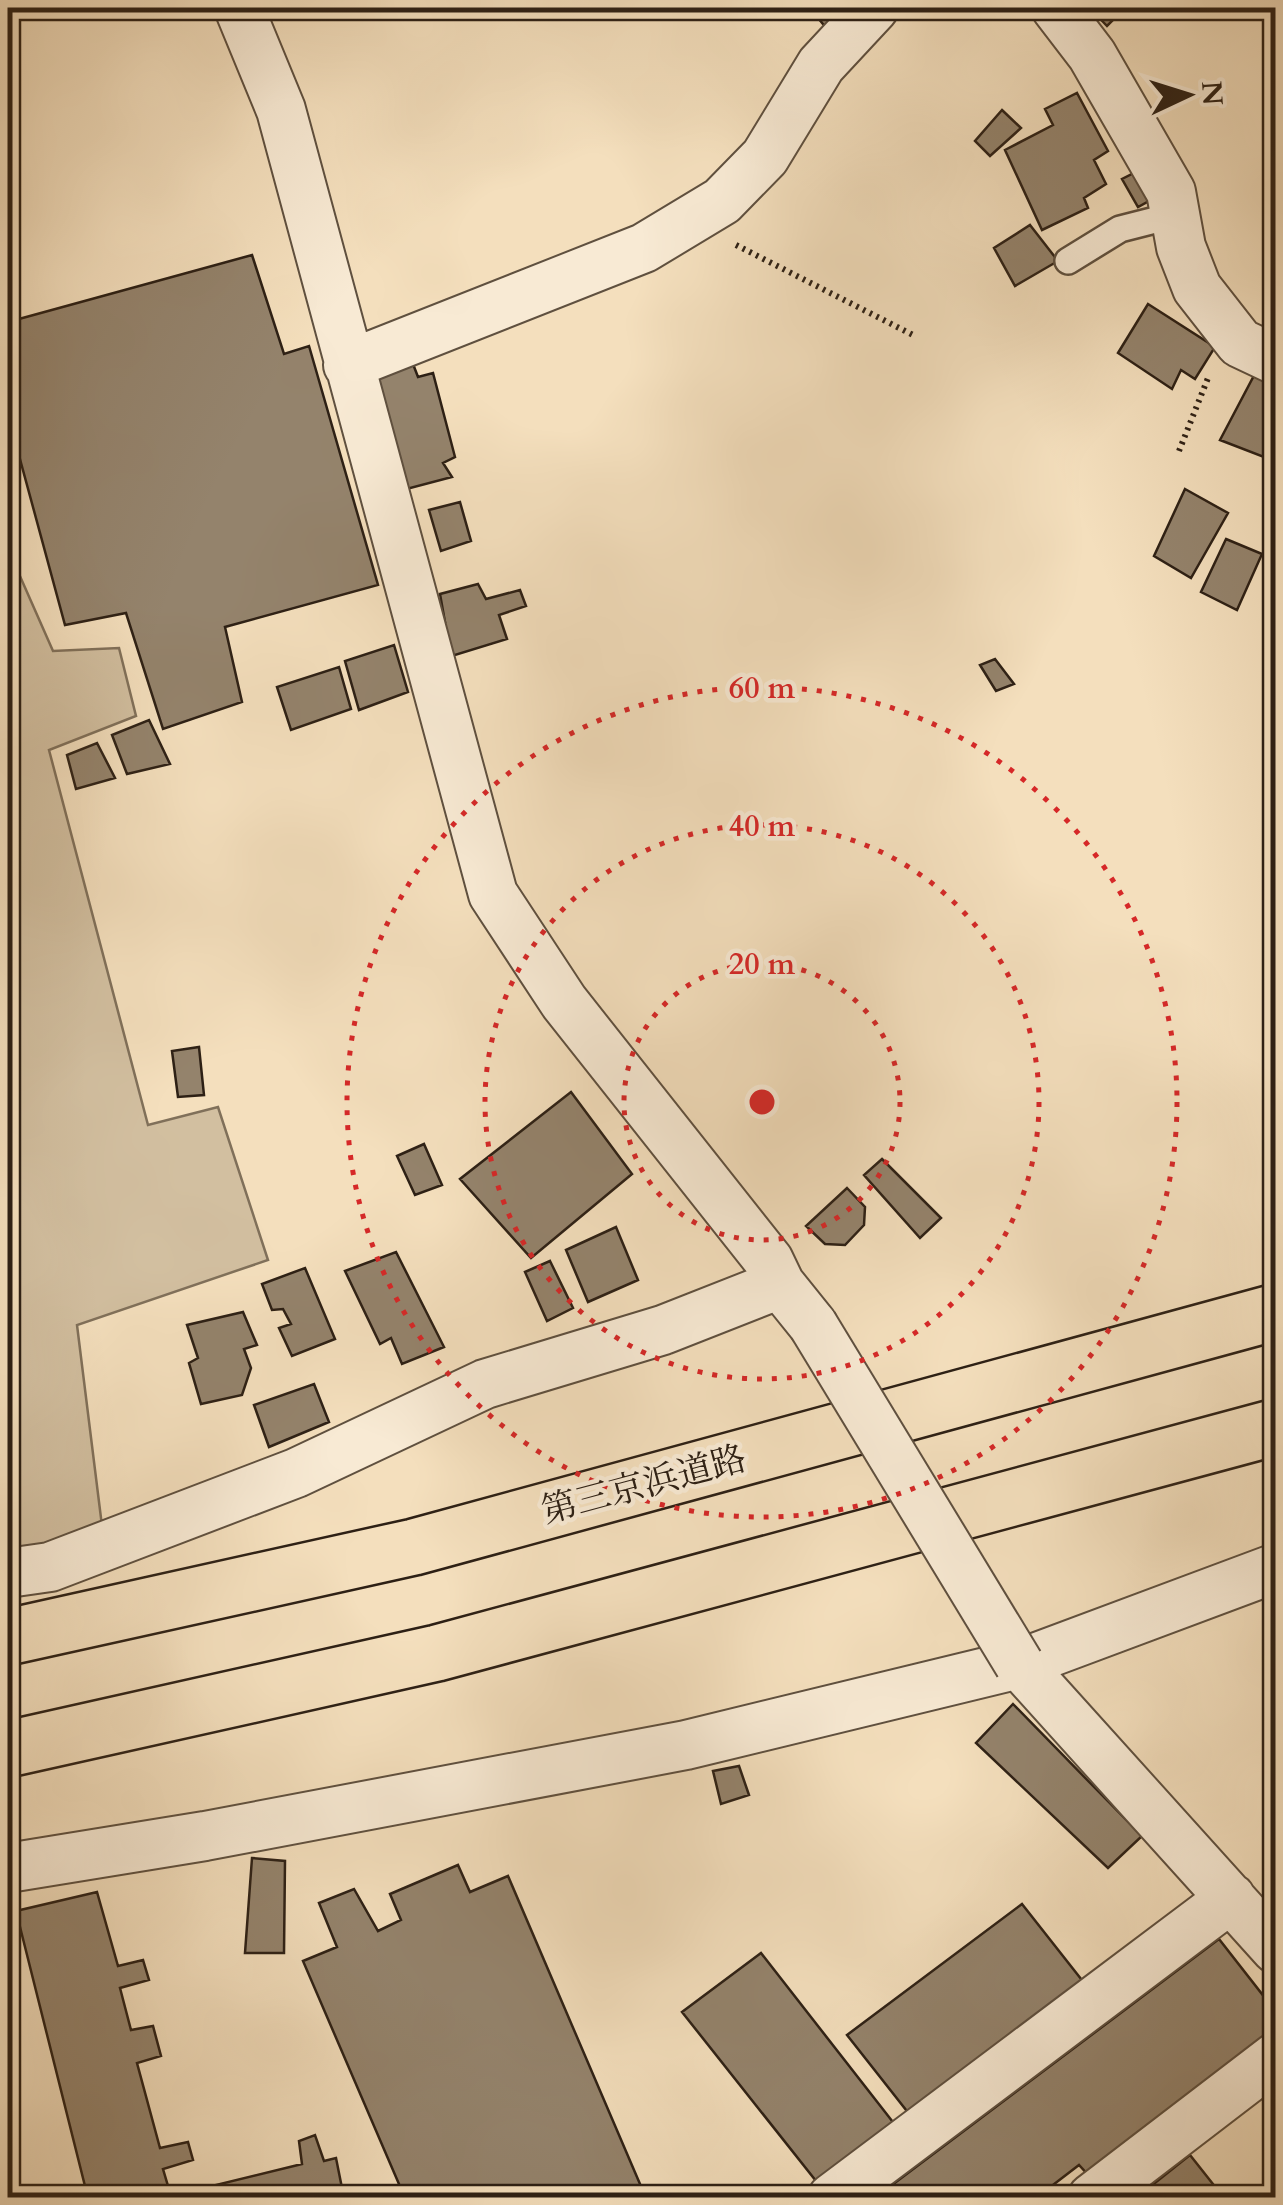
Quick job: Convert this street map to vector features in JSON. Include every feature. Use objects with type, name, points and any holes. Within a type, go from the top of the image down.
[{"type":"highway","name":"第三京浜道路","points":[[8,1637],[414,1546],[1276,1312]]},
{"type":"highway","points":[[12,1748],[438,1653],[1276,1428]]},
{"type":"street","points":[[239,8],[281,110],[493,894],[564,1002],[769,1261],[1020,1664],[1276,1949]]},
{"type":"street","points":[[348,365],[644,248],[722,200],[765,157],[820,64],[874,8]]},
{"type":"street","points":[[1056,8],[1092,55],[1171,192],[1180,247],[1197,288],[1255,348]]},
{"type":"street","points":[[8,1573],[50,1567],[296,1473],[485,1384],[664,1330],[780,1284]]},
{"type":"street","points":[[8,1868],[205,1836],[686,1745],[1020,1664],[1276,1568]]},
{"type":"street","points":[[832,2198],[1230,1898]]},
{"type":"street","points":[[1092,2198],[1276,2058]]},
{"type":"lane","points":[[1068,261],[1120,229],[1175,216]]},
{"type":"path","points":[[687,222],[913,335]]},
{"type":"path","points":[[1178,450],[1216,360],[1255,348]]},
{"type":"shaded area","points":[[8,549],[53,651],[119,648],[136,716],[49,750],[148,1125],[218,1107],[268,1260],[77,1325],[102,1526],[8,1557]]},
{"type":"building","points":[[819,8],[849,8],[827,29],[814,13]]},
{"type":"building","points":[[1090,8],[1125,8],[1107,26]]},
{"type":"building","points":[[1077,93],[1108,151],[1094,160],[1106,184],[1084,198],[1088,208],[1042,230],[1005,150],[1053,125],[1045,109]]},
{"type":"building","points":[[1002,110],[1021,128],[990,156],[975,141]]},
{"type":"building","points":[[1142,169],[1158,196],[1138,207],[1122,179]]},
{"type":"building","points":[[1030,225],[1058,261],[1015,286],[994,248]]},
{"type":"building","points":[[252,255],[284,354],[309,346],[378,585],[225,627],[242,702],[163,729],[126,613],[65,625],[8,415],[8,322]]},
{"type":"building","points":[[1148,304],[1215,347],[1195,379],[1181,370],[1172,389],[1118,353]]},
{"type":"building","points":[[408,351],[418,377],[433,373],[455,457],[443,463],[452,477],[399,491],[374,365]]},
{"type":"building","points":[[1258,368],[1276,377],[1276,445],[1269,459],[1220,440]]},
{"type":"building","points":[[1185,489],[1228,513],[1191,578],[1154,556]]},
{"type":"building","points":[[460,502],[471,541],[441,551],[429,510]]},
{"type":"building","points":[[1226,539],[1262,554],[1237,610],[1201,592]]},
{"type":"building","points":[[478,584],[486,599],[520,590],[526,606],[499,615],[507,639],[442,659],[431,626],[445,622],[440,594]]},
{"type":"building","points":[[394,645],[408,692],[359,710],[345,661]]},
{"type":"building","points":[[995,659],[1014,684],[996,691],[980,665]]},
{"type":"building","points":[[339,667],[351,709],[291,730],[277,687]]},
{"type":"building","points":[[149,720],[170,764],[127,774],[112,735]]},
{"type":"building","points":[[97,743],[115,778],[76,789],[67,755]]},
{"type":"building","points":[[199,1047],[204,1095],[178,1097],[172,1051]]},
{"type":"building","points":[[571,1092],[632,1174],[531,1258],[460,1179]]},
{"type":"building","points":[[424,1144],[442,1185],[415,1195],[397,1156]]},
{"type":"building","points":[[882,1159],[941,1218],[920,1238],[864,1175]]},
{"type":"building","points":[[847,1188],[865,1207],[864,1225],[845,1245],[825,1244],[806,1226]]},
{"type":"building","points":[[616,1227],[638,1280],[588,1302],[566,1250]]},
{"type":"building","points":[[396,1252],[444,1347],[402,1364],[391,1338],[380,1344],[345,1271]]},
{"type":"building","points":[[550,1261],[573,1308],[547,1321],[525,1272]]},
{"type":"building","points":[[305,1268],[335,1339],[292,1356],[279,1328],[291,1324],[283,1309],[272,1310],[262,1284]]},
{"type":"building","points":[[243,1312],[257,1345],[244,1349],[251,1368],[242,1395],[201,1404],[189,1363],[198,1358],[187,1325]]},
{"type":"building","points":[[314,1384],[329,1422],[269,1447],[254,1405]]},
{"type":"building","points":[[1013,1704],[1142,1836],[1108,1868],[976,1743]]},
{"type":"building","points":[[739,1766],[749,1795],[721,1804],[713,1771]]},
{"type":"building","points":[[252,1858],[285,1861],[284,1953],[245,1953]]},
{"type":"building","points":[[458,1865],[470,1892],[508,1876],[646,2198],[405,2198],[303,1961],[337,1947],[319,1903],[354,1889],[378,1931],[401,1920],[390,1894]]},
{"type":"building","points":[[97,1892],[118,1966],[143,1960],[149,1980],[120,1988],[131,2030],[153,2026],[161,2056],[137,2063],[160,2148],[188,2142],[193,2160],[163,2169],[171,2196],[302,2164],[299,2141],[315,2135],[324,2161],[336,2158],[344,2198],[88,2198],[16,1911]]},
{"type":"building","points":[[1022,1904],[1085,1984],[910,2115],[847,2035]]},
{"type":"building","points":[[1219,1939],[1276,2012],[1276,2038],[1091,2178],[1079,2165],[1036,2198],[888,2198],[884,2191]]},
{"type":"building","points":[[761,1953],[896,2126],[820,2186],[682,2012]]},
{"type":"building","points":[[1190,2155],[1224,2198],[1136,2198]]},
{"type":"building","points":[[677,2188],[683,2198],[663,2198]]}]
